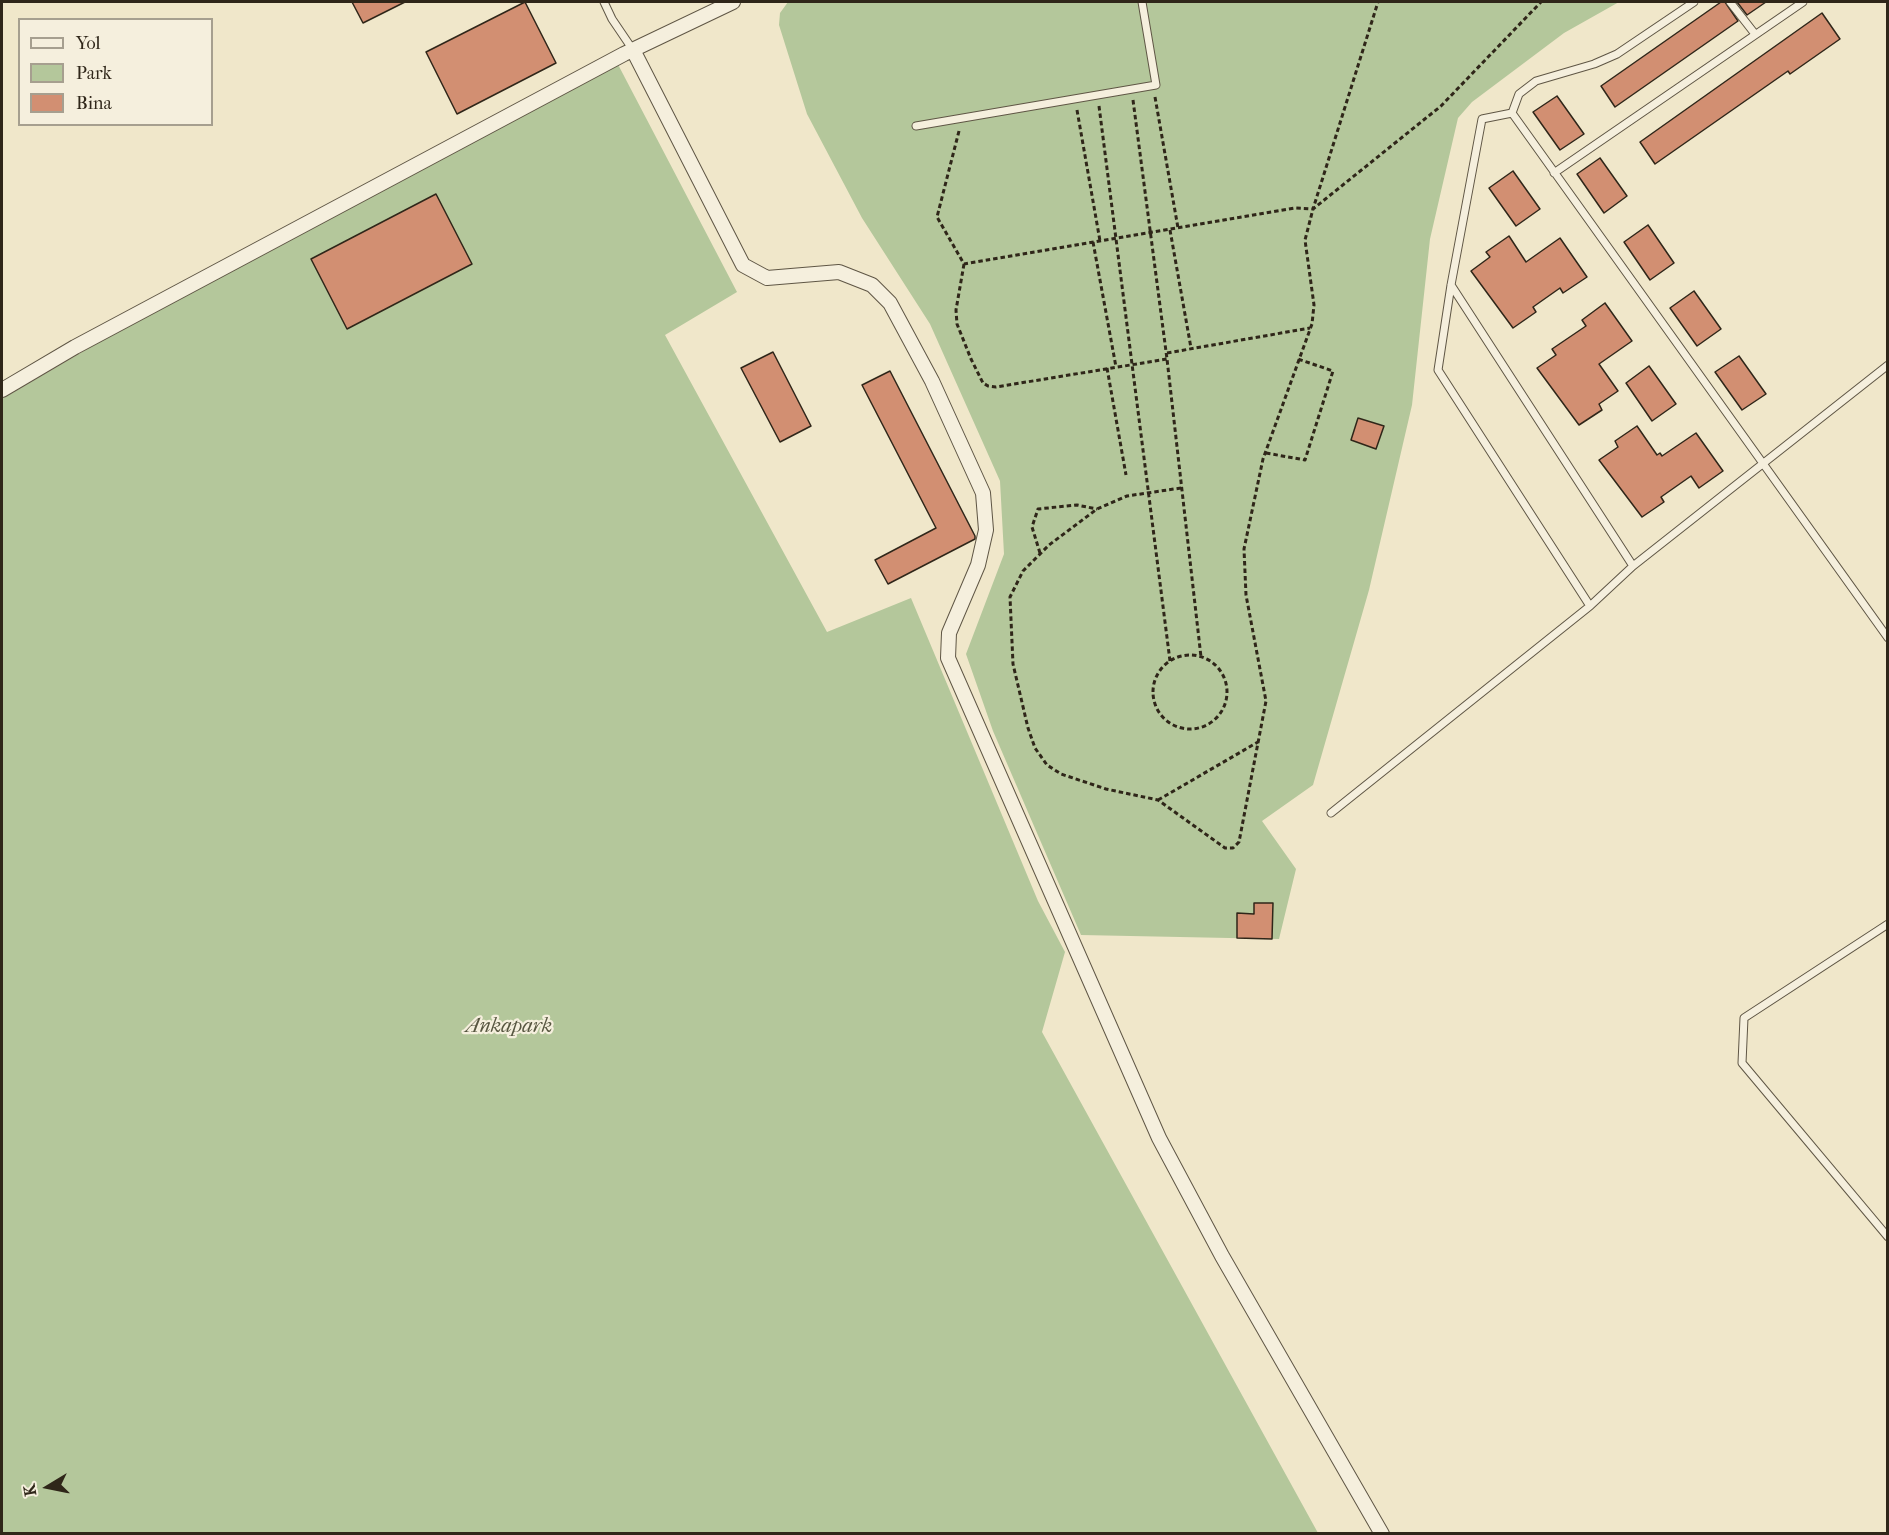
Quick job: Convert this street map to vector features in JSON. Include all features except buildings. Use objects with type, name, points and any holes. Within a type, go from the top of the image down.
[{"type":"street","points":[[2,390],[75,347],[633,50],[733,2]]},
{"type":"street","points":[[633,50],[743,265],[767,278],[839,272],[872,285],[890,303],[932,381],[983,493],[986,530],[978,565],[949,633],[948,658],[1159,1138],[1222,1256],[1382,1533]]},
{"type":"lane","points":[[604,2],[612,19],[633,50]]},
{"type":"lane","points":[[916,126],[1156,85],[1142,2]]},
{"type":"lane","points":[[1512,113],[1519,94],[1536,81],[1594,64],[1617,54],[1694,2]]},
{"type":"lane","points":[[1730,2],[1755,34]]},
{"type":"lane","points":[[1554,173],[1803,2]]},
{"type":"lane","points":[[1512,113],[1887,638]]},
{"type":"lane","points":[[1512,113],[1482,119],[1451,285],[1438,370],[1590,606]]},
{"type":"lane","points":[[1451,285],[1633,567]]},
{"type":"lane","points":[[1331,813],[1590,606],[1633,567],[1887,365]]},
{"type":"lane","points":[[1887,924],[1744,1018],[1742,1063],[1887,1237]]},
{"type":"path","points":[[1181,488],[1114,500],[1097,509],[1040,554],[1023,571],[1010,597],[1014,672],[1035,748],[1047,765],[1061,774],[1106,789],[1158,800],[1225,848],[1237,846],[1266,701],[1246,594],[1244,549],[1266,453],[1310,328],[1314,305],[1305,240],[1378,2]]},
{"type":"path","points":[[964,264],[1295,208],[1313,209],[1372,164],[1441,106],[1541,2]]},
{"type":"path","points":[[1153,85],[1178,228]]},
{"type":"path","points":[[1131,89],[1167,359],[1201,657]]},
{"type":"path","points":[[1097,95],[1170,661]]},
{"type":"path","points":[[1075,99],[1100,241]]},
{"type":"path","points":[[962,118],[937,217],[964,264],[956,310],[957,324],[983,383],[996,387],[1167,359]]},
{"type":"path","points":[[1170,230],[1191,348]]},
{"type":"path","points":[[1093,242],[1116,366]]},
{"type":"path","points":[[1166,353],[1310,328]]},
{"type":"path","points":[[1266,453],[1305,460],[1333,371],[1298,359]]},
{"type":"path","points":[[1107,368],[1126,475]]},
{"type":"path","points":[[1040,554],[1032,527],[1038,509],[1077,505],[1097,509]]},
{"type":"path","points":[[1189,655],[1201,657],[1213,663],[1221,673],[1226,685],[1227,698],[1223,710],[1215,720],[1203,727],[1191,730],[1167,722],[1158,712],[1153,700],[1153,687],[1157,675],[1170,661],[1189,655]]},
{"type":"path","points":[[1158,800],[1257,742]]},
{"type":"green space","points":[[788,2],[1619,2],[1564,33],[1472,102],[1458,118],[1430,239],[1412,405],[1369,590],[1313,785],[1262,821],[1296,869],[1279,939],[1081,935],[993,731],[966,654],[1004,554],[1000,481],[930,324],[862,218],[807,114],[779,25],[780,13]]},
{"type":"green space","name":"Ankapark","points":[[612,53],[737,292],[665,335],[827,632],[911,598],[1038,901],[1065,952],[1042,1032],[1318,1533],[2,1533],[2,399],[353,193]]}]
